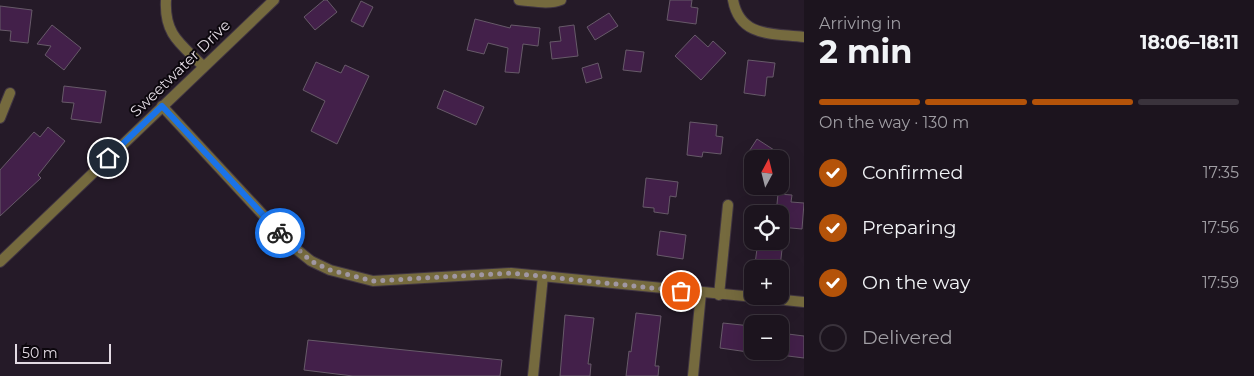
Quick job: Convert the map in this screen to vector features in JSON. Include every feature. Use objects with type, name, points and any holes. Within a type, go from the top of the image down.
[{"type":"street","points":[[166,0],[165,13],[168,27],[175,37],[204,66]]},
{"type":"street","name":"Sweetwater Drive","points":[[0,262],[274,0]]},
{"type":"street","points":[[519,0],[540,2],[556,2],[561,0]]},
{"type":"street","points":[[732,0],[735,13],[743,24],[756,31],[804,37]]},
{"type":"street","points":[[0,118],[10,93]]},
{"type":"street","points":[[162,106],[291,244],[311,261],[330,270],[373,281],[484,273],[511,273],[804,302]]},
{"type":"street","points":[[719,295],[728,205]]},
{"type":"street","points":[[533,376],[543,276]]},
{"type":"street","points":[[693,376],[701,293]]},
{"type":"building","points":[[324,0],[327,0],[337,12],[315,30],[304,17]]},
{"type":"building","points":[[670,0],[692,0],[691,7],[698,8],[696,24],[667,20]]},
{"type":"building","points":[[361,1],[373,7],[363,27],[351,21]]},
{"type":"building","points":[[0,6],[32,10],[28,43],[10,41],[11,31],[0,30]]},
{"type":"building","points":[[609,13],[618,26],[595,40],[587,27]]},
{"type":"building","points":[[475,19],[510,28],[511,25],[540,28],[538,46],[523,44],[519,73],[505,72],[508,48],[488,43],[484,54],[467,50]]},
{"type":"building","points":[[52,25],[81,48],[64,70],[45,55],[51,46],[37,44]]},
{"type":"building","points":[[574,25],[578,56],[552,59],[550,42],[561,41],[559,27]]},
{"type":"building","points":[[695,35],[708,47],[713,41],[726,53],[701,80],[675,56]]},
{"type":"building","points":[[626,50],[644,52],[641,72],[623,70]]},
{"type":"building","points":[[748,60],[775,63],[773,77],[767,77],[765,96],[744,93]]},
{"type":"building","points":[[316,62],[341,73],[345,65],[369,76],[337,144],[311,131],[325,101],[303,90]]},
{"type":"building","points":[[598,63],[602,78],[586,83],[582,68]]},
{"type":"building","points":[[64,86],[106,91],[101,123],[71,119],[74,103],[62,102]]},
{"type":"building","points":[[444,90],[484,107],[476,125],[437,108]]},
{"type":"building","points":[[690,122],[717,125],[716,136],[723,137],[721,154],[703,152],[702,157],[687,155]]},
{"type":"building","points":[[48,127],[65,141],[38,175],[41,178],[0,216],[0,170],[34,132],[40,137]]},
{"type":"building","points":[[757,139],[774,150],[750,150]]},
{"type":"building","points":[[646,178],[678,182],[676,197],[670,196],[668,214],[654,212],[654,208],[643,207]]},
{"type":"building","points":[[778,195],[792,195],[791,202],[804,203],[802,229],[789,228],[789,205],[777,205]]},
{"type":"building","points":[[660,231],[686,235],[683,259],[657,255]]},
{"type":"building","points":[[757,250],[782,250],[781,260],[756,260]]},
{"type":"building","points":[[636,313],[661,316],[655,366],[659,366],[658,376],[626,376]]},
{"type":"building","points":[[565,315],[594,318],[588,364],[591,364],[590,376],[560,376]]},
{"type":"building","points":[[723,323],[744,325],[744,351],[720,348]]},
{"type":"building","points":[[789,334],[804,336],[804,358],[789,356]]},
{"type":"building","points":[[308,340],[502,360],[500,376],[353,376],[304,370]]},
{"type":"way so far","points":[[280,233],[311,261],[330,270],[373,281],[484,273],[511,273],[681,291]]},
{"type":"route","points":[[108,158],[162,106],[280,233]]}]
